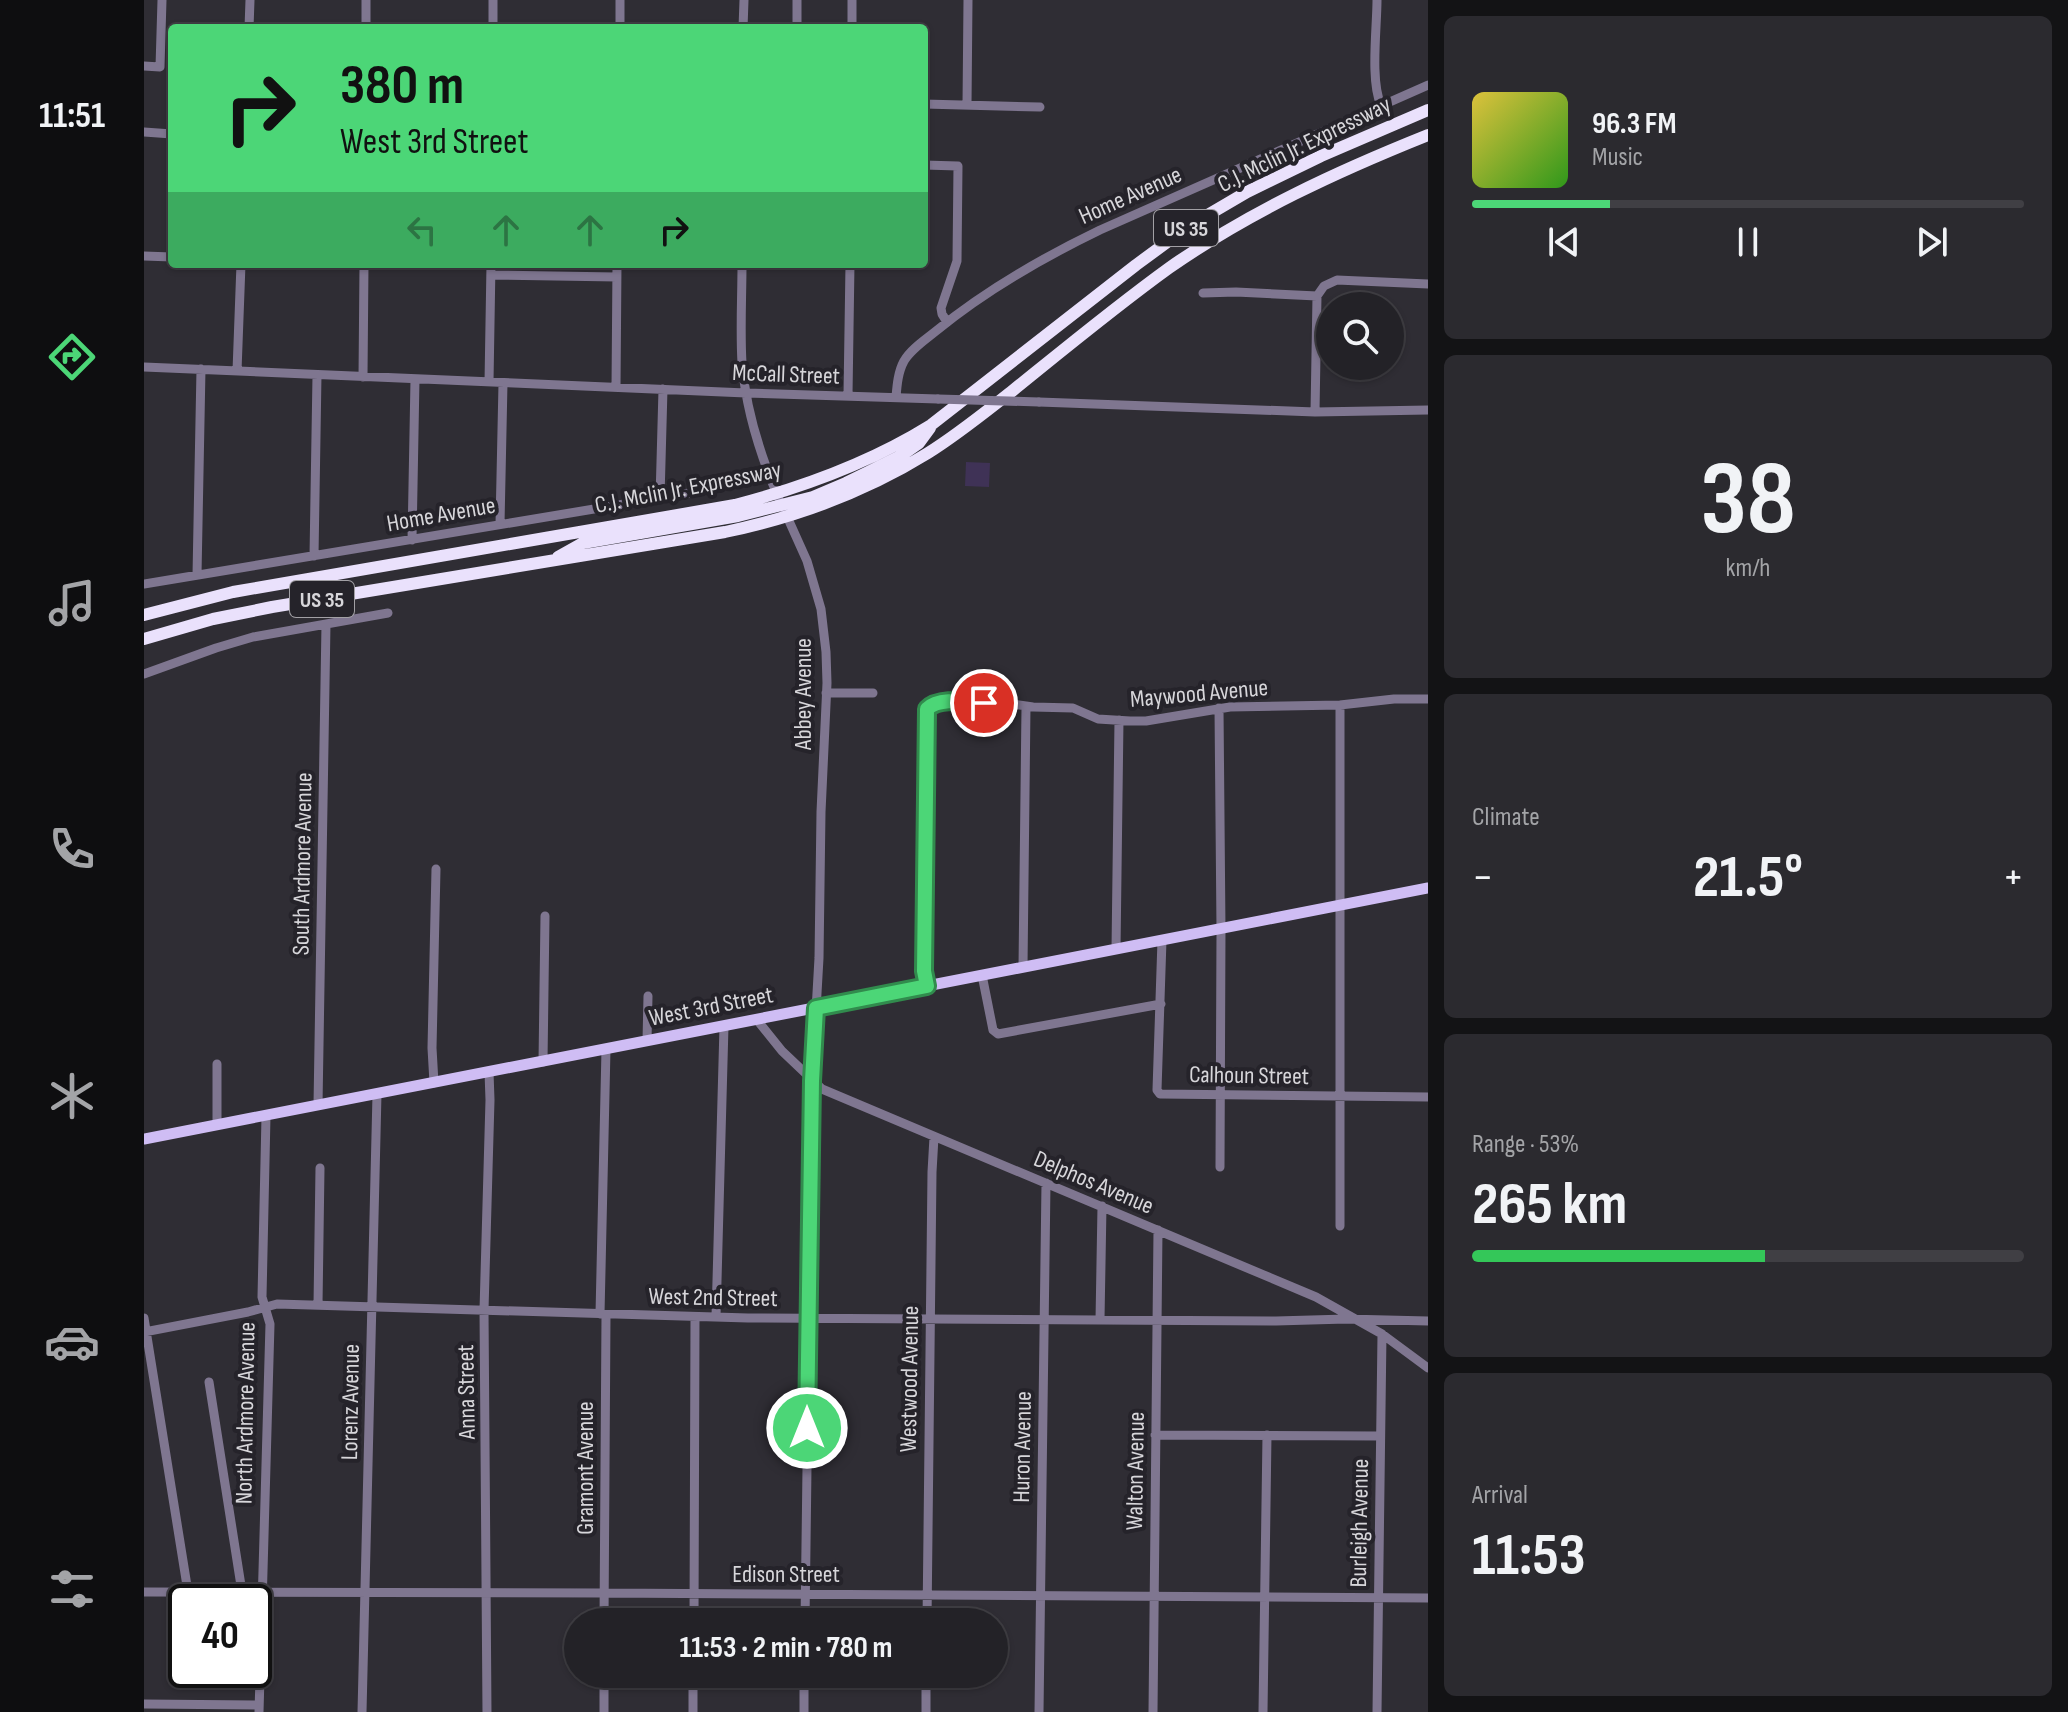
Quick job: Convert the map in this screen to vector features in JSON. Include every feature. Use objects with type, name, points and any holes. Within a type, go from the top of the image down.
[{"type":"highway","name":"C.J. Mclin Jr. Expressway","points":[[782,506],[813,497],[899,457],[919,443],[931,425],[1189,226],[1247,192],[1321,156],[1428,110]]},
{"type":"highway","name":"C.J. Mclin Jr. Expressway","points":[[144,615],[233,592],[719,508],[782,506],[838,499],[930,452],[1168,270],[1227,229],[1288,197],[1428,135]]},
{"type":"highway","name":"US 35","points":[[144,639],[242,613],[552,561],[583,543],[782,506]]},
{"type":"main road","name":"West 3rd Street","points":[[144,1139],[1428,888]]},
{"type":"street","points":[[144,66],[160,67],[162,0]]},
{"type":"street","points":[[249,24],[250,0]]},
{"type":"street","points":[[366,0],[366,24]]},
{"type":"street","points":[[493,0],[493,24]]},
{"type":"street","points":[[620,0],[620,24]]},
{"type":"street","points":[[743,24],[744,0]]},
{"type":"street","points":[[797,0],[797,24]]},
{"type":"street","points":[[852,0],[852,24]]},
{"type":"street","points":[[967,105],[968,0]]},
{"type":"street","points":[[1377,0],[1376,80],[1381,105]]},
{"type":"street","name":"Home Avenue","points":[[896,397],[900,370],[911,352],[994,288],[1071,244],[1428,85]]},
{"type":"street","points":[[928,104],[1040,107]]},
{"type":"street","points":[[144,132],[168,134]]},
{"type":"street","points":[[928,165],[958,166],[957,261],[941,308],[947,322]]},
{"type":"street","points":[[144,256],[168,257]]},
{"type":"street","points":[[237,371],[241,268]]},
{"type":"street","points":[[363,377],[364,268]]},
{"type":"street","points":[[489,382],[491,268]]},
{"type":"street","points":[[616,387],[617,268]]},
{"type":"street","name":"Abbey Avenue","points":[[742,268],[741,335],[746,393],[759,450],[807,561],[821,609],[826,652],[819,958],[812,1081],[805,1608]]},
{"type":"street","points":[[848,395],[850,268]]},
{"type":"street","points":[[491,275],[617,277]]},
{"type":"street","points":[[1320,292],[1324,286],[1337,280],[1428,284]]},
{"type":"street","points":[[1203,293],[1316,296]]},
{"type":"street","points":[[1315,412],[1316,354]]},
{"type":"street","name":"McCall Street","points":[[144,367],[746,393],[1315,412],[1428,410]]},
{"type":"street","points":[[197,575],[201,369]]},
{"type":"street","points":[[314,556],[317,375]]},
{"type":"street","points":[[412,540],[415,379]]},
{"type":"street","points":[[500,524],[503,383]]},
{"type":"street","points":[[660,498],[663,389]]},
{"type":"street","name":"Home Avenue","points":[[144,584],[707,490],[743,480]]},
{"type":"street","points":[[144,674],[237,641],[388,613]]},
{"type":"street","name":"South Ardmore Avenue","points":[[318,1105],[326,624]]},
{"type":"street","points":[[826,693],[873,693]]},
{"type":"street","name":"Maywood Avenue","points":[[927,986],[924,971],[925,790],[926,713],[930,705],[938,702],[1006,703],[1073,708],[1090,717],[1146,721],[1219,708],[1428,699]]},
{"type":"street","points":[[1340,705],[1340,1226]]},
{"type":"street","points":[[1023,967],[1026,706]]},
{"type":"street","points":[[1219,708],[1220,1167]]},
{"type":"street","points":[[1116,949],[1119,720]]},
{"type":"street","points":[[434,1083],[436,869]]},
{"type":"street","points":[[543,1062],[545,916]]},
{"type":"street","points":[[982,975],[993,1030],[998,1034],[1161,1004],[1162,940]]},
{"type":"street","points":[[647,1041],[648,996]]},
{"type":"street","name":"Calhoun Street","points":[[1161,1004],[1159,1093],[1428,1097]]},
{"type":"street","name":"Delphos Avenue","points":[[757,1020],[782,1051],[822,1089],[1304,1292],[1382,1334],[1428,1368]]},
{"type":"street","points":[[716,1317],[724,1026]]},
{"type":"street","name":"Gramont Avenue","points":[[604,1608],[606,1049]]},
{"type":"street","points":[[217,1064],[217,1125]]},
{"type":"street","name":"Anna Street","points":[[487,1712],[484,1310],[489,1072]]},
{"type":"street","name":"Lorenz Avenue","points":[[362,1712],[377,1094]]},
{"type":"street","name":"North Ardmore Avenue","points":[[262,1584],[270,1324],[262,1297],[266,1116]]},
{"type":"street","name":"Westwood Avenue","points":[[927,1608],[934,1137]]},
{"type":"street","points":[[318,1305],[320,1168]]},
{"type":"street","name":"Huron Avenue","points":[[1039,1712],[1046,1183]]},
{"type":"street","points":[[1100,1320],[1102,1206]]},
{"type":"street","name":"Walton Avenue","points":[[1153,1712],[1158,1230]]},
{"type":"street","name":"West 2nd Street","points":[[145,1332],[277,1304],[695,1317],[1428,1321]]},
{"type":"street","points":[[694,1608],[695,1317]]},
{"type":"street","points":[[144,1318],[187,1584]]},
{"type":"street","name":"Burleigh Avenue","points":[[1377,1712],[1382,1334]]},
{"type":"street","points":[[209,1382],[241,1584]]},
{"type":"street","points":[[1155,1435],[1380,1436]]},
{"type":"street","points":[[1263,1712],[1267,1435]]},
{"type":"street","name":"Edison Street","points":[[144,1592],[168,1592]]},
{"type":"street","name":"Edison Street","points":[[272,1592],[1428,1598]]},
{"type":"street","name":"North Ardmore Avenue","points":[[259,1708],[260,1688]]},
{"type":"street","points":[[604,1688],[604,1712]]},
{"type":"street","points":[[693,1688],[693,1712]]},
{"type":"street","points":[[804,1688],[804,1712]]},
{"type":"street","points":[[926,1688],[926,1712]]},
{"type":"street","points":[[144,1704],[259,1708]]},
{"type":"shaded area","points":[[966,462],[990,463],[989,487],[965,486]]},
{"type":"route","points":[[807,1428],[812,1081],[816,1008],[927,986],[924,971],[926,713],[930,705],[938,702],[984,703]]}]
